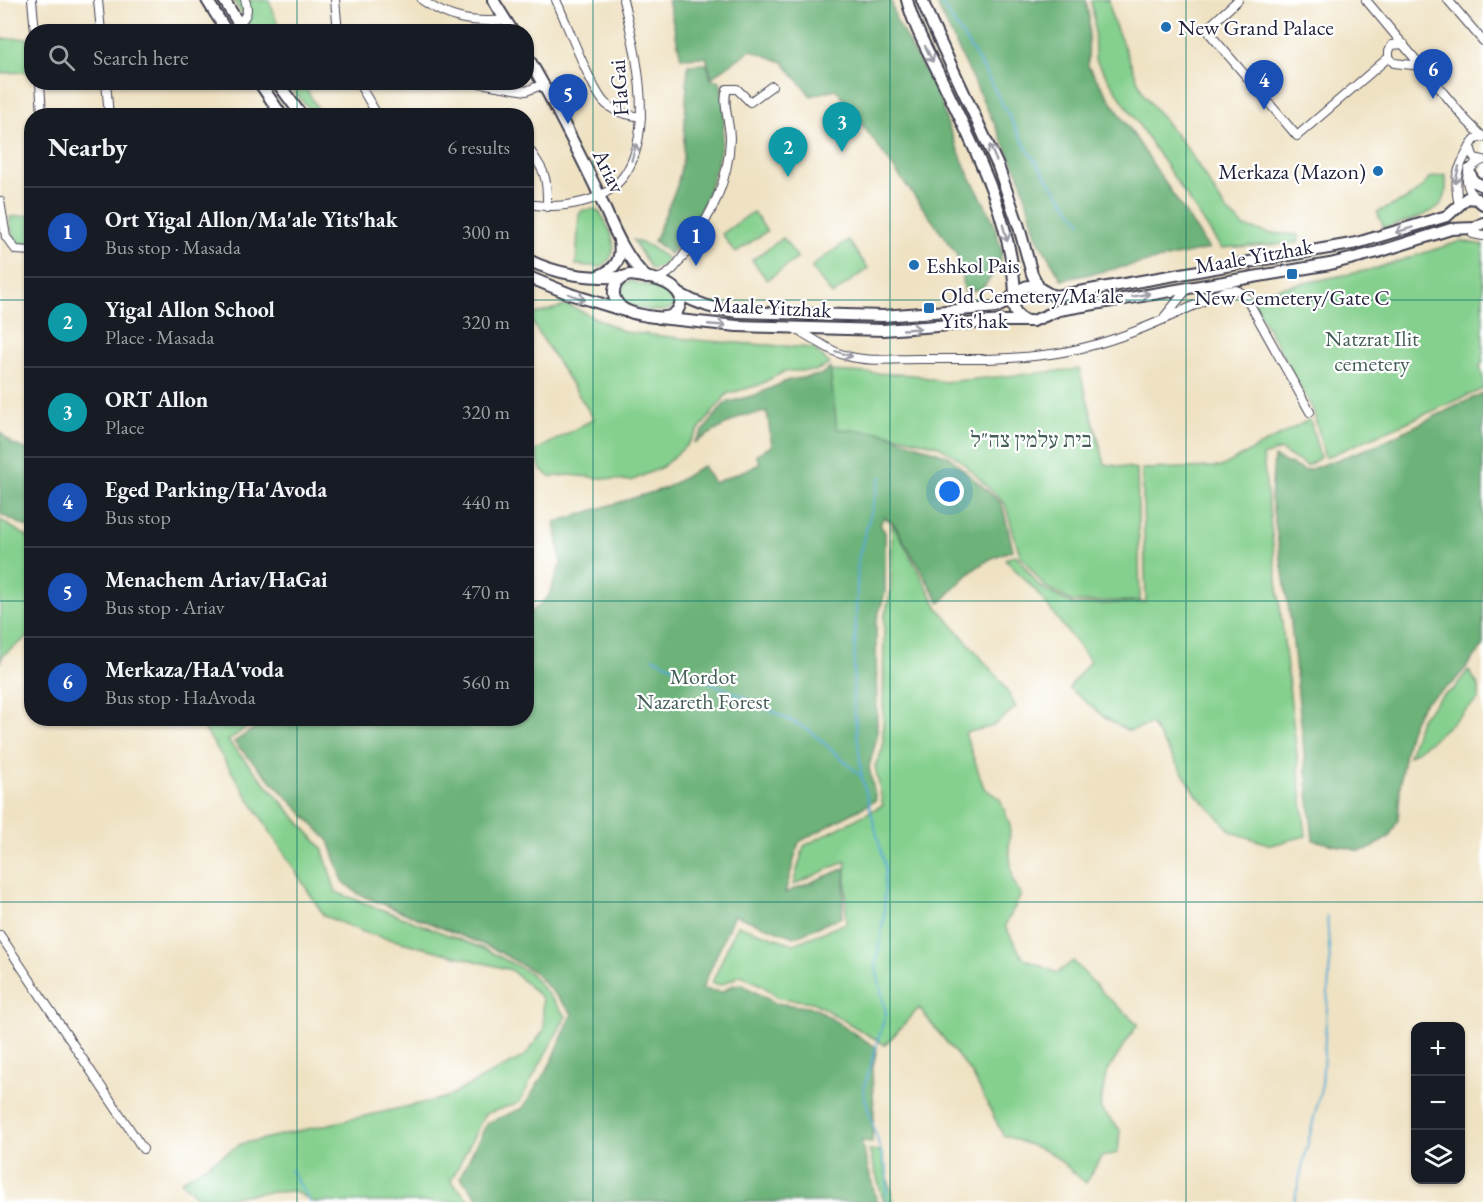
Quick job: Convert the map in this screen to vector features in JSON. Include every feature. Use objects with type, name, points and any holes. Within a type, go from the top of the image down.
[{"type":"main road","points":[[207,0],[222,24]]},
{"type":"main road","points":[[224,0],[240,24]]},
{"type":"main road","points":[[493,0],[508,24]]},
{"type":"main road","points":[[907,0],[917,28],[992,190],[1013,263],[1015,312],[1022,320],[1039,319],[1048,306],[1047,296],[1032,274],[998,166],[922,0]]},
{"type":"main road","name":"Ariav","points":[[534,67],[620,237]]},
{"type":"main road","points":[[264,90],[277,108]]},
{"type":"main road","points":[[283,90],[296,108]]},
{"type":"main road","points":[[1469,170],[1473,181],[1483,186]]},
{"type":"main road","name":"Maale Yitzhak","points":[[1041,289],[1056,296],[1327,249],[1447,216],[1467,198],[1479,199]]},
{"type":"main road","points":[[1458,206],[1458,219],[1465,226],[1477,232]]},
{"type":"main road","name":"Maale Yitzhak","points":[[1043,316],[1059,310],[1317,266],[1378,252],[1451,229],[1477,232],[1483,222]]},
{"type":"main road","points":[[620,237],[628,264],[624,276],[615,286],[614,295],[621,307],[630,312]]},
{"type":"main road","points":[[594,278],[607,273],[617,264],[620,237]]},
{"type":"main road","points":[[620,237],[640,271],[651,279]]},
{"type":"main road","points":[[534,262],[557,272],[594,278],[624,276],[651,279]]},
{"type":"main road","points":[[534,279],[590,302],[630,312]]},
{"type":"main road","name":"Maale Yitzhak","points":[[651,279],[678,291],[700,305],[722,310],[883,316],[997,307],[1004,305],[1014,295]]},
{"type":"main road","points":[[1014,295],[1028,285],[1041,289]]},
{"type":"main road","points":[[659,318],[671,317],[678,310],[681,301],[678,291]]},
{"type":"main road","name":"Maale Yitzhak","points":[[630,312],[659,318],[737,326],[792,328],[883,330],[1027,321]]},
{"type":"street","points":[[32,0],[34,24]]},
{"type":"street","points":[[98,0],[100,24]]},
{"type":"street","points":[[243,24],[248,8],[245,0]]},
{"type":"street","points":[[335,0],[337,24]]},
{"type":"street","points":[[422,0],[444,13],[462,19],[479,23],[506,20]]},
{"type":"street","points":[[556,0],[601,98],[615,110],[641,117]]},
{"type":"street","name":"HaGai","points":[[600,196],[616,187],[626,173],[636,145],[641,117],[639,75],[623,0]]},
{"type":"street","points":[[1238,0],[1213,23],[1210,34],[1297,136],[1389,57]]},
{"type":"street","points":[[1366,0],[1466,120],[1483,137]]},
{"type":"street","points":[[1448,0],[1483,42]]},
{"type":"street","points":[[1404,44],[1392,45],[1389,57],[1394,63],[1422,66]]},
{"type":"street","points":[[534,88],[544,84]]},
{"type":"street","points":[[651,279],[666,276],[678,262],[705,223],[721,187],[730,137],[727,89],[737,89],[750,102],[772,86]]},
{"type":"street","points":[[40,90],[42,108]]},
{"type":"street","points":[[107,90],[109,108]]},
{"type":"street","points":[[363,90],[373,108]]},
{"type":"street","points":[[516,90],[526,92],[530,90]]},
{"type":"street","points":[[1466,120],[1471,133],[1470,146],[1474,158],[1483,160]]},
{"type":"street","points":[[1458,206],[1455,186],[1461,160],[1475,139],[1483,137]]},
{"type":"street","points":[[534,157],[545,173],[548,207]]},
{"type":"street","points":[[1479,199],[1466,183],[1469,170],[1475,163],[1483,160]]},
{"type":"street","points":[[534,205],[566,206],[600,196]]},
{"type":"street","points":[[0,201],[6,237],[16,250],[24,250]]},
{"type":"street","points":[[678,262],[673,275],[678,291]]},
{"type":"street","points":[[1160,321],[1174,308],[1189,287]]},
{"type":"street","points":[[792,328],[848,357],[943,359],[1044,355],[1100,343],[1160,321],[1222,292],[1235,289],[1241,291],[1310,412]]},
{"type":"street","points":[[0,935],[143,1149]]},
{"type":"green space","points":[[233,0],[269,0],[278,24],[248,24]]},
{"type":"green space","points":[[668,0],[891,0],[896,20],[930,81],[937,89],[947,123],[967,171],[993,220],[1002,252],[998,268],[982,289],[965,292],[956,253],[836,89],[811,96],[783,62],[751,50],[712,77],[706,57],[681,58]]},
{"type":"green space","points":[[937,0],[1086,0],[1089,18],[1088,66],[1209,249],[1062,280],[1037,238],[1020,177],[939,9]]},
{"type":"green space","points":[[1091,0],[1109,0],[1112,18],[1144,95],[1189,151],[1226,210],[1245,227],[1269,233],[1299,235],[1298,243],[1221,248],[1095,59],[1094,17]]},
{"type":"green space","points":[[24,38],[24,72],[0,73],[0,39]]},
{"type":"green space","points":[[707,64],[711,79],[720,81],[724,116],[723,135],[714,174],[701,209],[688,232],[670,254],[654,241],[677,186],[683,158],[688,65]]},
{"type":"green space","points":[[292,90],[307,90],[317,108],[309,108]]},
{"type":"green space","points":[[1446,175],[1446,193],[1440,205],[1417,218],[1384,228],[1377,212],[1413,195],[1425,185],[1429,178]]},
{"type":"green space","points":[[594,209],[602,215],[609,229],[613,241],[613,252],[601,267],[576,265],[579,214],[583,210]]},
{"type":"green space","points":[[753,212],[767,231],[735,253],[722,234]]},
{"type":"green space","points":[[24,216],[24,244],[14,236],[10,217]]},
{"type":"green space","points":[[783,238],[798,258],[767,280],[752,260]]},
{"type":"green space","points":[[633,240],[649,246],[668,259],[662,267],[651,269]]},
{"type":"green space","points":[[848,240],[868,268],[832,295],[811,267]]},
{"type":"green space","name":"Natzrat Ilit cemetery","points":[[1461,241],[1483,245],[1483,363],[1480,365],[1483,389],[1325,458],[1313,410],[1249,294],[1374,269]]},
{"type":"green space","points":[[630,281],[665,290],[674,297],[673,307],[655,311],[627,304],[622,299],[620,290],[625,283]]},
{"type":"green space","points":[[568,305],[625,332],[707,341],[813,348],[830,364],[815,371],[785,371],[759,385],[727,394],[687,445],[662,467],[631,481],[569,475],[550,477],[541,470],[535,451],[594,419],[534,325],[534,314]]},
{"type":"green space","name":"Mordot Nazareth Forest","points":[[830,368],[837,429],[881,432],[948,456],[1002,504],[1013,550],[981,565],[940,603],[894,524],[884,517],[880,525],[885,532],[885,593],[876,622],[877,737],[869,767],[876,800],[799,842],[785,893],[846,868],[842,917],[794,937],[734,915],[702,989],[722,992],[733,985],[741,984],[775,1003],[815,1008],[877,1048],[872,1071],[874,1110],[872,1142],[861,1141],[877,1202],[482,1202],[460,1177],[487,1123],[523,1108],[552,1061],[572,1013],[534,972],[494,949],[358,894],[343,881],[329,841],[234,742],[258,726],[534,726],[534,610],[548,597],[561,563],[555,522],[666,488],[703,466],[714,483],[760,464],[756,454],[772,446],[767,412],[741,416],[694,443],[725,403],[755,395],[789,380],[820,375]]},
{"type":"green space","name":"בית עלמין צה\"ל","points":[[1079,369],[1105,464],[1137,469],[1140,601],[1073,602],[1044,586],[1020,555],[1005,504],[960,460],[939,446],[890,434],[837,432],[828,371],[915,375],[944,382]]},
{"type":"green space","points":[[1483,393],[1483,647],[1453,683],[1425,702],[1420,709],[1407,742],[1401,775],[1398,820],[1389,837],[1372,848],[1360,851],[1313,840],[1291,624],[1271,497],[1274,457],[1305,471],[1372,447]]},
{"type":"green space","points":[[1310,419],[1320,458],[1307,466],[1280,450],[1263,456],[1306,836],[1271,845],[1232,832],[1197,795],[1151,724],[1129,731],[1108,720],[1069,688],[1090,661],[1036,591],[1005,559],[1016,555],[1040,587],[1074,605],[1146,602],[1142,469],[1221,467]]},
{"type":"green space","points":[[0,432],[12,444],[24,448],[24,526],[0,514]]},
{"type":"green space","points":[[0,520],[24,535],[24,640],[3,655],[0,663]]},
{"type":"green space","points":[[892,522],[938,608],[1001,681],[1016,707],[993,726],[965,733],[984,788],[1000,799],[1010,825],[1009,850],[1013,880],[1021,895],[1005,926],[1023,958],[1057,973],[1073,961],[1104,994],[1138,1024],[1106,1074],[1100,1108],[1120,1130],[1118,1153],[1101,1157],[1086,1183],[1051,1153],[1003,1135],[972,1074],[919,1008],[885,1045],[813,1002],[778,998],[763,986],[741,975],[721,985],[712,983],[737,925],[794,944],[846,923],[846,861],[793,885],[804,846],[883,805],[875,766],[883,748],[884,619],[891,591]]},
{"type":"green space","points":[[1468,670],[1479,686],[1479,699],[1432,740],[1409,756],[1420,719],[1442,696],[1454,689]]},
{"type":"green space","points":[[202,726],[248,726],[228,741],[322,848],[336,892],[487,950],[530,973],[566,1016],[519,1103],[485,1114],[451,1181],[471,1202],[313,1202],[294,1191],[224,1198],[198,1197],[181,1181],[241,1144],[445,1098],[525,1056],[544,1030],[542,998],[511,970],[366,933],[324,916]]},
{"type":"green space","points":[[869,1150],[881,1151],[894,1202],[884,1202]]},
{"type":"waterway","points":[[939,0],[980,63],[1026,147],[1081,222]]},
{"type":"waterway","points":[[881,476],[858,559],[853,699],[862,777],[885,866],[884,914],[876,967],[886,1013],[863,1091],[887,1172],[886,1202]]},
{"type":"waterway","points":[[653,658],[744,697],[809,730],[862,777]]},
{"type":"waterway","points":[[1294,1202],[1322,1084],[1330,962],[1327,916]]},
{"type":"waterway","points":[[290,1169],[310,1202]]},
{"type":"place","name":"New Grand Palace","points":[[1166,27]]},
{"type":"place","name":"Merkaza/HaA'voda","points":[[1433,99]]},
{"type":"place","name":"Eged Parking/Ha'Avoda","points":[[1264,110]]},
{"type":"place","name":"Menachem Ariav/HaGai","points":[[568,124]]},
{"type":"place","name":"ORT Allon","points":[[842,152]]},
{"type":"place","name":"Merkaza (Mazon)","points":[[1378,171]]},
{"type":"place","name":"Yigal Allon School","points":[[788,177]]},
{"type":"place","name":"Eshkol Pais","points":[[914,265]]},
{"type":"place","name":"Ort Yigal Allon/Ma'ale Yits'hak","points":[[696,266]]},
{"type":"place","name":"New Cemetery/Gate C","points":[[1292,274]]},
{"type":"place","name":"Old Cemetery/Ma'ale Yits'hak","points":[[929,308]]}]
